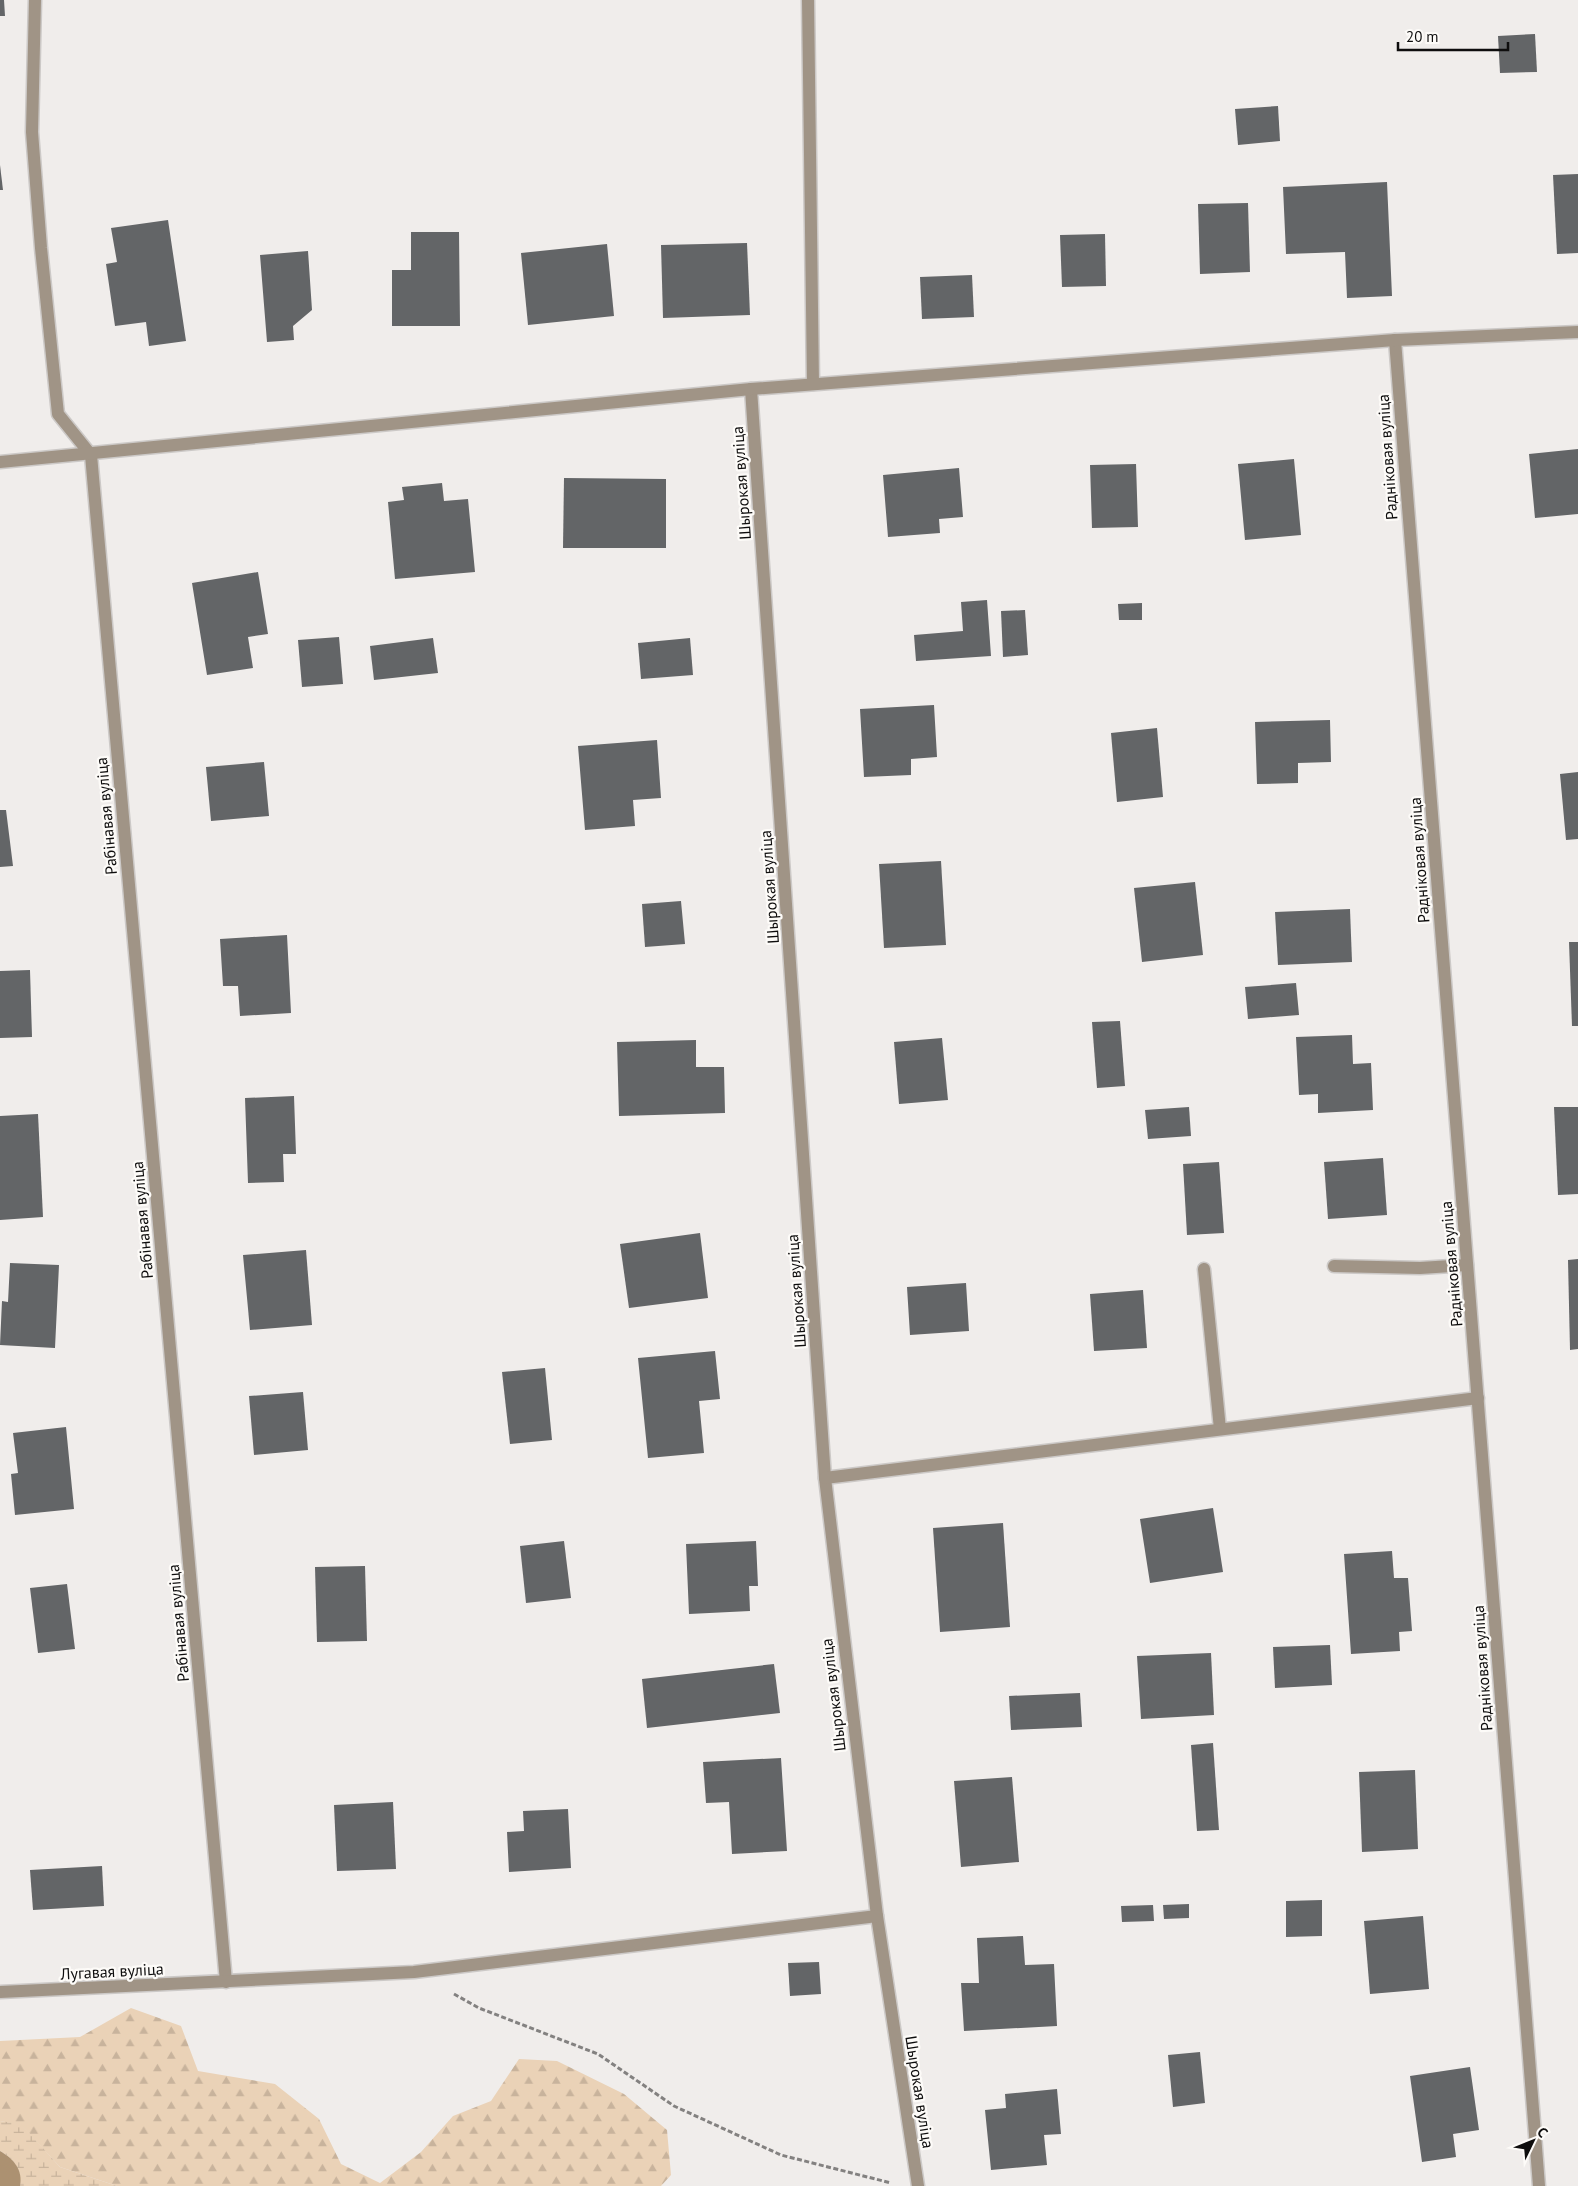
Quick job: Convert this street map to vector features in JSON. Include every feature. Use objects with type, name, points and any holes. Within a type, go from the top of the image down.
[{"type":"street","points":[[35,0],[32,132],[41,248],[58,414],[91,454]]},
{"type":"street","points":[[808,0],[814,384]]},
{"type":"street","points":[[0,462],[751,388],[1395,340],[1578,332]]},
{"type":"street","name":"Радніковая вуліца","points":[[1395,340],[1539,2186]]},
{"type":"street","name":"Шырокая вуліца","points":[[751,388],[825,1478],[846,1668],[877,1916],[918,2186]]},
{"type":"street","name":"Рабінавая вуліца","points":[[91,454],[226,1982]]},
{"type":"street","points":[[1334,1266],[1420,1268],[1467,1266]]},
{"type":"street","points":[[1204,1270],[1220,1429]]},
{"type":"street","points":[[825,1478],[1478,1398]]},
{"type":"street","name":"Лугавая вуліца","points":[[0,1992],[414,1972],[877,1916]]},
{"type":"path","points":[[414,1972],[480,2008],[598,2054],[674,2106],[781,2155],[895,2184]]},
{"type":"green space","points":[[131,2008],[181,2026],[198,2071],[275,2084],[319,2119],[341,2164],[380,2183],[421,2152],[453,2116],[491,2101],[519,2059],[557,2061],[624,2094],[667,2130],[671,2175],[661,2186],[117,2186],[60,2167],[21,2125],[0,2121],[0,2041],[80,2037]]},
{"type":"green space","points":[[0,2121],[21,2124],[60,2167],[117,2186],[20,2186],[20,2175],[16,2166],[13,2161],[0,2151]]},
{"type":"shaded area","points":[[0,2151],[13,2161],[19,2170],[20,2186],[0,2186]]},
{"type":"building","points":[[0,0],[4,0],[5,16],[0,16]]},
{"type":"building","points":[[1535,34],[1537,72],[1500,73],[1498,36]]},
{"type":"building","points":[[1278,106],[1280,141],[1238,145],[1235,109]]},
{"type":"building","points":[[0,165],[3,190],[0,190]]},
{"type":"building","points":[[1578,174],[1578,253],[1557,254],[1553,175]]},
{"type":"building","points":[[1387,182],[1392,296],[1347,298],[1345,252],[1286,254],[1283,187]]},
{"type":"building","points":[[1248,203],[1250,272],[1200,274],[1198,204]]},
{"type":"building","points":[[168,220],[186,341],[149,346],[146,322],[115,326],[106,264],[117,262],[111,228]]},
{"type":"building","points":[[411,232],[459,232],[460,326],[392,326],[392,270],[411,270]]},
{"type":"building","points":[[1105,234],[1106,286],[1062,287],[1060,235]]},
{"type":"building","points":[[747,243],[750,315],[663,318],[661,245]]},
{"type":"building","points":[[607,244],[614,316],[528,325],[521,253]]},
{"type":"building","points":[[308,251],[312,310],[293,326],[294,340],[267,342],[260,255]]},
{"type":"building","points":[[972,275],[974,317],[922,319],[920,277]]},
{"type":"building","points":[[1578,449],[1578,514],[1535,518],[1529,454]]},
{"type":"building","points":[[1294,459],[1301,535],[1245,540],[1238,464]]},
{"type":"building","points":[[1136,464],[1138,527],[1092,528],[1090,465]]},
{"type":"building","points":[[959,468],[963,517],[939,519],[940,533],[888,537],[883,475]]},
{"type":"building","points":[[564,478],[666,479],[666,548],[563,548]]},
{"type":"building","points":[[442,483],[444,501],[468,499],[475,572],[395,579],[388,502],[404,500],[402,487]]},
{"type":"building","points":[[258,572],[268,634],[248,637],[253,668],[207,675],[192,583]]},
{"type":"building","points":[[987,600],[991,656],[916,661],[914,635],[963,631],[961,602]]},
{"type":"building","points":[[1142,603],[1142,620],[1119,620],[1118,604]]},
{"type":"building","points":[[1025,610],[1028,655],[1003,657],[1001,611]]},
{"type":"building","points":[[339,637],[343,684],[302,687],[298,640]]},
{"type":"building","points":[[433,638],[438,673],[374,680],[370,646]]},
{"type":"building","points":[[690,638],[693,675],[641,679],[638,643]]},
{"type":"building","points":[[934,705],[937,757],[911,759],[911,775],[864,777],[860,709]]},
{"type":"building","points":[[1330,720],[1331,762],[1298,763],[1298,783],[1257,784],[1255,722]]},
{"type":"building","points":[[1157,728],[1163,797],[1117,802],[1111,733]]},
{"type":"building","points":[[657,740],[661,798],[633,800],[635,826],[585,830],[578,746]]},
{"type":"building","points":[[264,762],[269,816],[211,821],[206,767]]},
{"type":"building","points":[[1578,772],[1578,839],[1566,840],[1560,774]]},
{"type":"building","points":[[0,810],[6,810],[13,866],[0,867]]},
{"type":"building","points":[[941,861],[946,945],[884,948],[879,864]]},
{"type":"building","points":[[1195,882],[1203,955],[1142,962],[1134,888]]},
{"type":"building","points":[[681,901],[685,944],[645,947],[642,904]]},
{"type":"building","points":[[1350,909],[1352,962],[1278,965],[1275,912]]},
{"type":"building","points":[[287,935],[291,1013],[240,1016],[238,986],[223,986],[220,939]]},
{"type":"building","points":[[1569,942],[1578,942],[1578,1026],[1572,1026]]},
{"type":"building","points":[[30,970],[32,1037],[0,1038],[0,971]]},
{"type":"building","points":[[1296,983],[1299,1015],[1248,1019],[1245,987]]},
{"type":"building","points":[[1120,1021],[1125,1086],[1097,1088],[1092,1022]]},
{"type":"building","points":[[1352,1035],[1353,1064],[1371,1063],[1373,1110],[1318,1113],[1318,1094],[1299,1095],[1296,1037]]},
{"type":"building","points":[[942,1038],[948,1100],[899,1104],[894,1042]]},
{"type":"building","points":[[696,1040],[696,1067],[724,1067],[725,1113],[619,1116],[617,1042]]},
{"type":"building","points":[[294,1096],[296,1154],[283,1154],[284,1182],[248,1183],[245,1098]]},
{"type":"building","points":[[1189,1107],[1191,1136],[1148,1139],[1145,1110]]},
{"type":"building","points":[[1554,1107],[1578,1107],[1578,1194],[1558,1195]]},
{"type":"building","points":[[38,1114],[43,1217],[0,1220],[0,1116]]},
{"type":"building","points":[[1383,1158],[1387,1215],[1328,1219],[1324,1162]]},
{"type":"building","points":[[1219,1162],[1224,1233],[1187,1235],[1183,1164]]},
{"type":"building","points":[[700,1233],[708,1298],[629,1308],[620,1244]]},
{"type":"building","points":[[306,1250],[312,1325],[250,1330],[243,1255]]},
{"type":"building","points":[[1578,1259],[1578,1349],[1570,1350],[1568,1260]]},
{"type":"building","points":[[10,1263],[59,1265],[55,1348],[0,1345],[2,1301],[8,1302]]},
{"type":"building","points":[[966,1283],[969,1331],[910,1335],[907,1287]]},
{"type":"building","points":[[1143,1290],[1147,1348],[1094,1351],[1090,1294]]},
{"type":"building","points":[[715,1351],[720,1399],[699,1401],[704,1453],[648,1458],[638,1358]]},
{"type":"building","points":[[545,1368],[552,1440],[510,1444],[502,1372]]},
{"type":"building","points":[[303,1392],[308,1450],[254,1455],[249,1396]]},
{"type":"building","points":[[66,1427],[74,1509],[15,1515],[11,1474],[18,1473],[13,1433]]},
{"type":"building","points":[[1213,1508],[1223,1572],[1150,1583],[1140,1519]]},
{"type":"building","points":[[1003,1523],[1010,1627],[940,1632],[933,1528]]},
{"type":"building","points":[[564,1541],[571,1598],[526,1603],[520,1546]]},
{"type":"building","points":[[756,1541],[758,1586],[749,1586],[750,1611],[689,1614],[686,1544]]},
{"type":"building","points":[[1392,1551],[1394,1578],[1408,1578],[1412,1631],[1399,1632],[1400,1651],[1351,1654],[1344,1554]]},
{"type":"building","points":[[365,1566],[367,1641],[317,1642],[315,1567]]},
{"type":"building","points":[[67,1584],[75,1649],[38,1653],[30,1588]]},
{"type":"building","points":[[1330,1645],[1332,1685],[1275,1688],[1273,1647]]},
{"type":"building","points":[[1211,1653],[1214,1715],[1141,1719],[1137,1656]]},
{"type":"building","points":[[774,1664],[780,1713],[647,1728],[642,1679]]},
{"type":"building","points":[[1080,1693],[1082,1727],[1011,1730],[1009,1696]]},
{"type":"building","points":[[1213,1743],[1219,1830],[1197,1831],[1191,1745]]},
{"type":"building","points":[[781,1758],[787,1851],[732,1854],[729,1802],[706,1803],[703,1762]]},
{"type":"building","points":[[1415,1770],[1418,1849],[1362,1852],[1359,1772]]},
{"type":"building","points":[[1012,1777],[1019,1862],[961,1867],[954,1781]]},
{"type":"building","points":[[393,1802],[396,1869],[337,1871],[334,1805]]},
{"type":"building","points":[[568,1809],[571,1868],[509,1872],[507,1832],[524,1831],[523,1811]]},
{"type":"building","points":[[102,1866],[104,1906],[33,1910],[30,1870]]},
{"type":"building","points":[[1322,1900],[1322,1936],[1286,1937],[1286,1901]]},
{"type":"building","points":[[1189,1904],[1189,1918],[1164,1919],[1163,1905]]},
{"type":"building","points":[[1153,1905],[1154,1921],[1122,1922],[1121,1906]]},
{"type":"building","points":[[1423,1916],[1429,1989],[1370,1994],[1364,1921]]},
{"type":"building","points":[[1023,1936],[1025,1965],[1054,1964],[1057,2026],[964,2031],[961,1983],[979,1983],[977,1938]]},
{"type":"building","points":[[819,1962],[821,1994],[790,1996],[788,1963]]},
{"type":"building","points":[[1200,2052],[1205,2103],[1173,2107],[1168,2055]]},
{"type":"building","points":[[1470,2067],[1479,2130],[1453,2134],[1456,2157],[1422,2162],[1410,2076]]},
{"type":"building","points":[[1057,2089],[1061,2134],[1044,2135],[1047,2165],[991,2170],[985,2110],[1006,2108],[1005,2094]]}]
